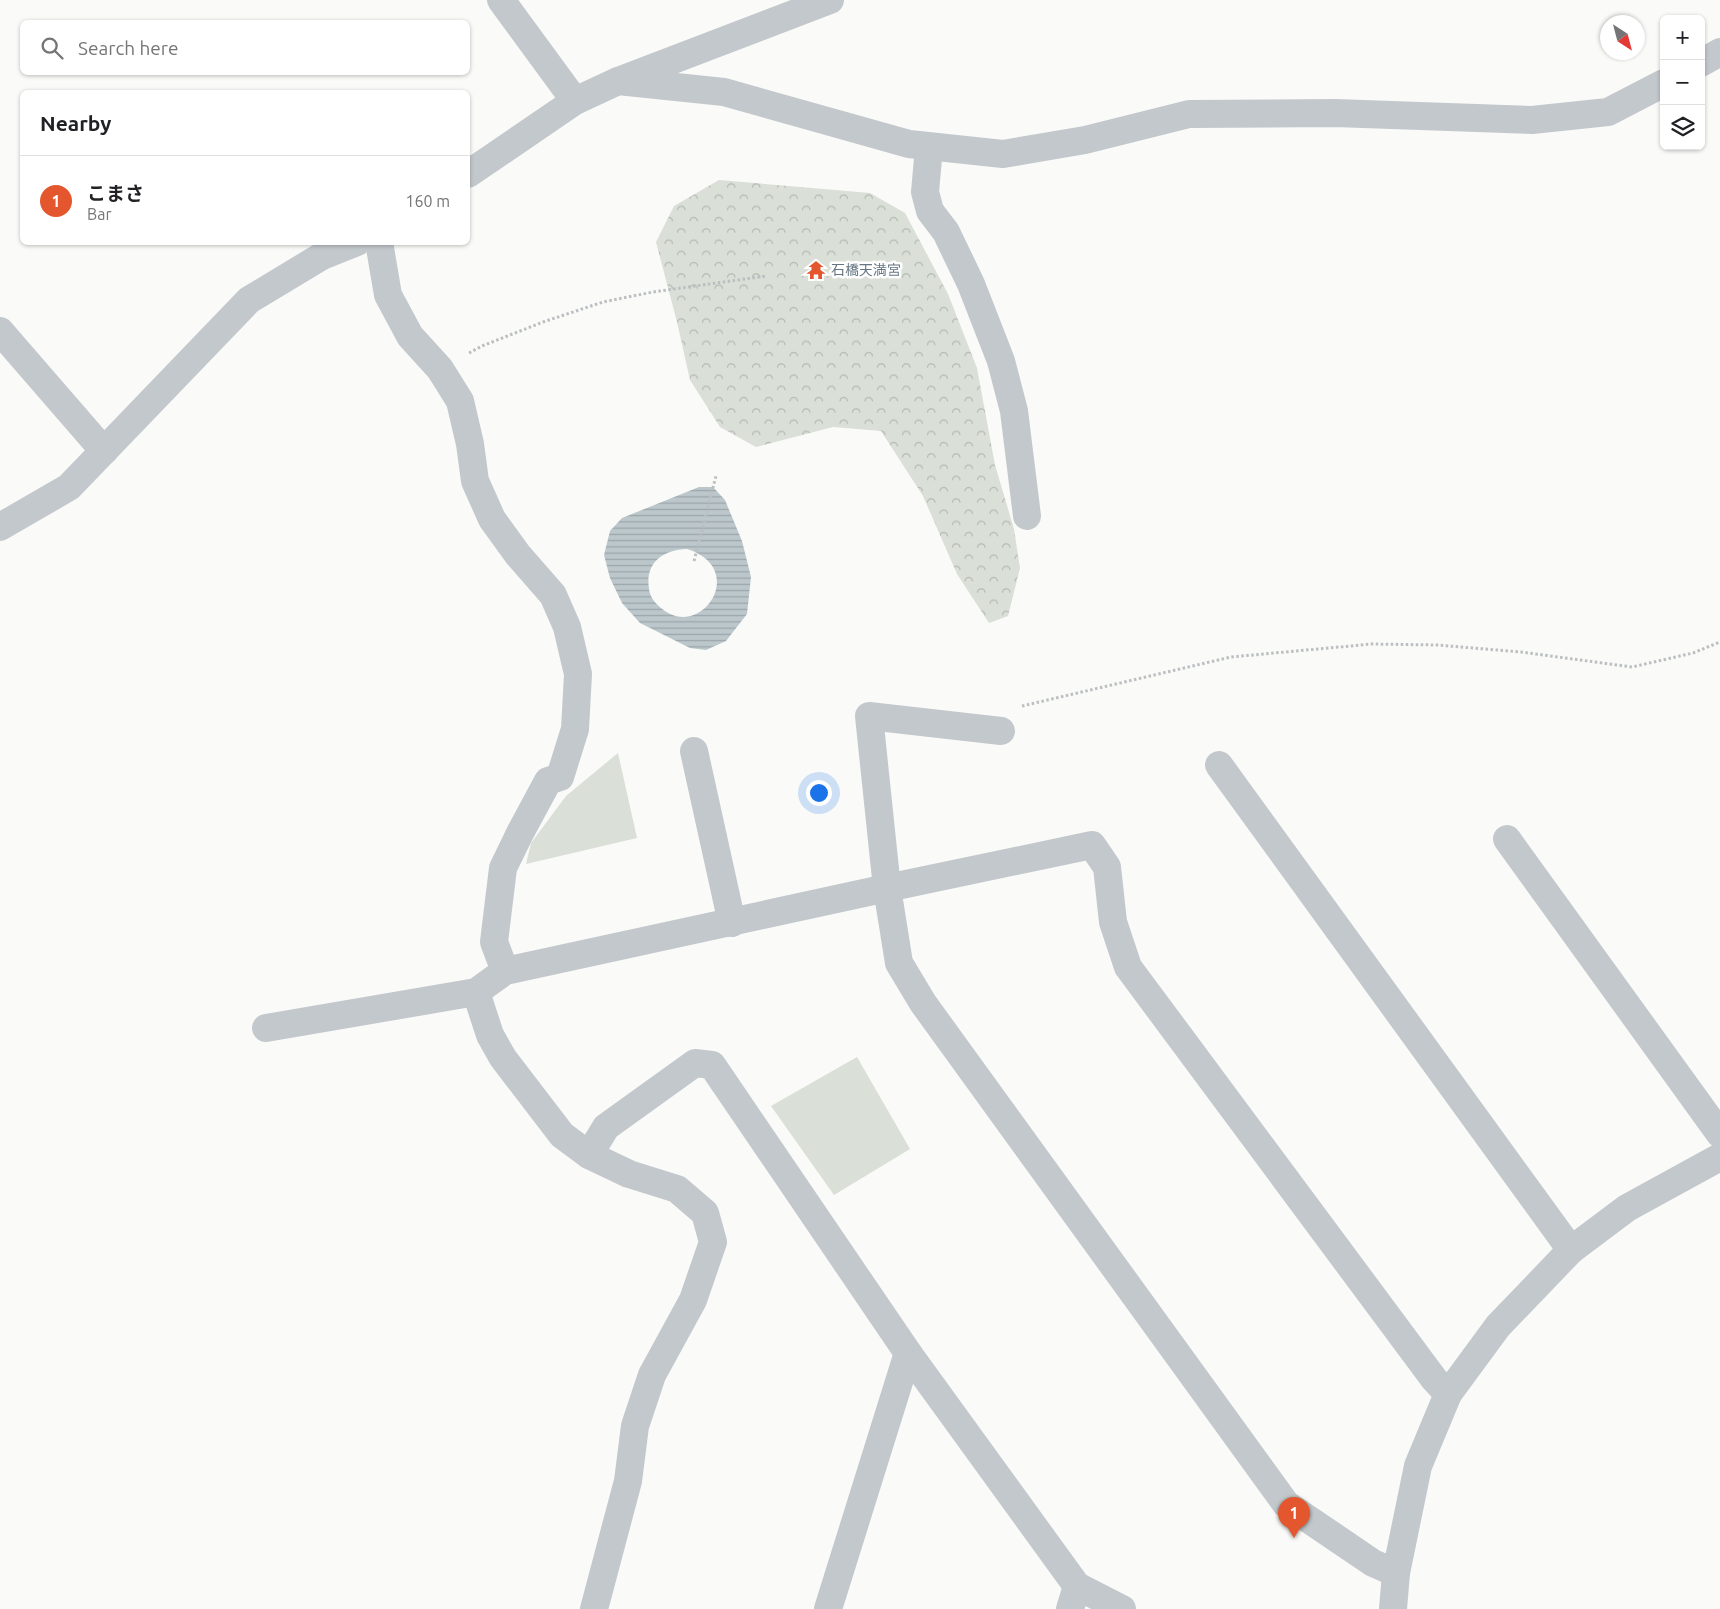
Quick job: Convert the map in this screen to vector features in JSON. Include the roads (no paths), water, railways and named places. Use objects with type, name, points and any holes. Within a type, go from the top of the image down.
[{"type":"street","points":[[501,0],[575,101]]},
{"type":"street","points":[[470,173],[575,101],[618,81],[830,0]]},
{"type":"street","points":[[1705,61],[1720,52]]},
{"type":"street","points":[[618,81],[724,92],[909,144],[1003,154],[1085,140],[1189,114],[1335,113],[1532,120],[1608,112],[1660,85]]},
{"type":"street","points":[[929,147],[924,192],[930,211],[946,232],[971,284],[1001,362],[1014,411],[1027,516]]},
{"type":"street","points":[[0,527],[69,487],[249,300],[322,256],[349,245]]},
{"type":"street","points":[[380,245],[388,295],[410,336],[440,369],[460,401],[476,482],[492,519],[518,555],[553,595],[567,627],[578,674],[574,729],[560,777],[548,781],[503,868],[494,942],[505,971]]},
{"type":"street","points":[[0,331],[104,452]]},
{"type":"street","points":[[1002,731],[869,716],[887,888],[899,963],[923,1003],[1286,1504],[1373,1563],[1396,1573]]},
{"type":"street","points":[[694,751],[732,922]]},
{"type":"street","points":[[1219,765],[1571,1250]]},
{"type":"street","points":[[1507,840],[1720,1134]]},
{"type":"street","points":[[266,1028],[476,992],[505,971],[887,888],[1092,846],[1107,867],[1113,922],[1128,967],[1434,1379],[1448,1394]]},
{"type":"street","points":[[476,992],[490,1035],[503,1058],[562,1136],[589,1155],[629,1174],[677,1189],[704,1212],[713,1242],[693,1300],[652,1375],[635,1426],[628,1481],[594,1609]]},
{"type":"street","points":[[589,1155],[606,1127],[695,1063],[712,1065],[1074,1598],[1122,1609]]},
{"type":"street","points":[[1393,1609],[1396,1573],[1418,1466],[1448,1394],[1498,1326],[1571,1250],[1627,1208],[1720,1158]]},
{"type":"street","points":[[828,1609],[908,1353]]},
{"type":"place","name":"石橋天満宮","points":[[816,270]]},
{"type":"place","name":"こまさ","points":[[1294,1538]]}]
